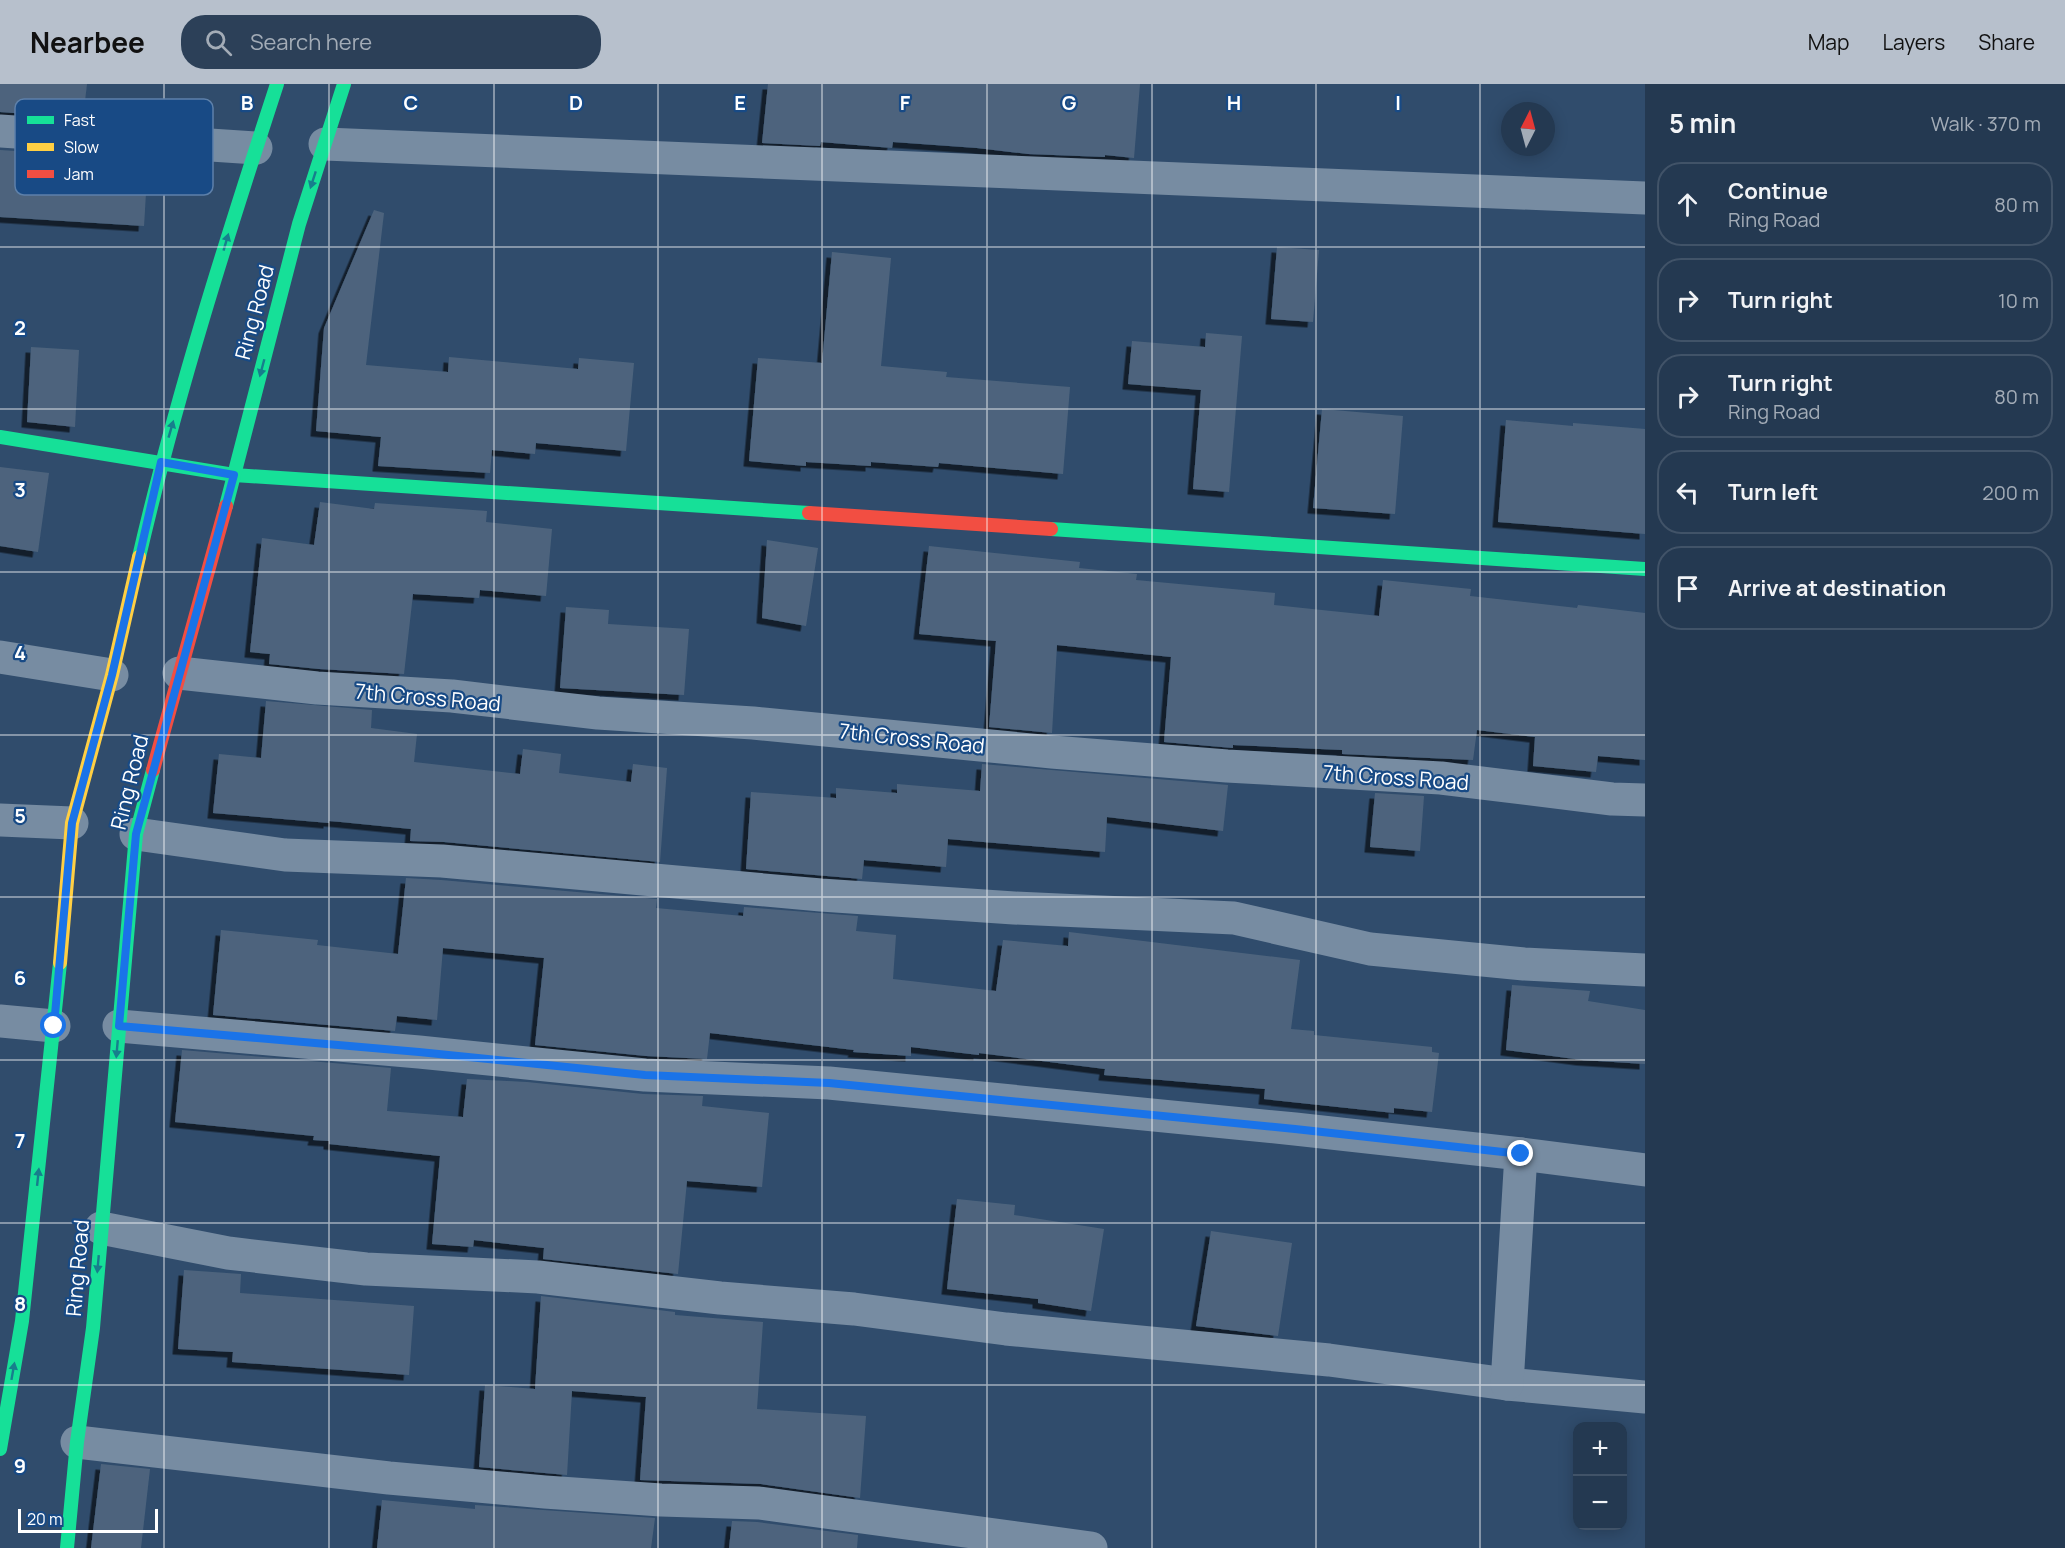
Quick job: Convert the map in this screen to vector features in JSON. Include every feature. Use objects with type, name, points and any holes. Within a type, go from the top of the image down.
[{"type":"main road","name":"Ring Road","points":[[0,1449],[11,1319],[54,1026],[72,823],[112,675],[161,462],[237,206],[277,84]]},
{"type":"main road","name":"Ring Road","points":[[67,1548],[77,1442],[93,1328],[136,834],[234,475],[299,224],[344,84]]},
{"type":"main road","points":[[0,437],[234,475],[1645,569]]},
{"type":"street","points":[[0,131],[15,132]]},
{"type":"street","points":[[325,144],[1645,198]]},
{"type":"street","points":[[213,145],[256,148]]},
{"type":"street","points":[[0,657],[112,675]]},
{"type":"street","name":"7th Cross Road","points":[[179,673],[317,688],[452,696],[598,713],[753,723],[1227,766],[1440,778],[1612,799],[1645,800]]},
{"type":"street","points":[[0,820],[72,823]]},
{"type":"street","points":[[136,834],[285,855],[442,861],[820,896],[1234,918],[1370,949],[1524,964],[1645,970]]},
{"type":"street","points":[[0,1021],[54,1026]]},
{"type":"street","points":[[119,1026],[419,1052],[645,1075],[829,1083],[1260,1125],[1645,1170]]},
{"type":"street","points":[[1507,1384],[1521,1154]]},
{"type":"street","points":[[101,1228],[228,1253],[366,1269],[538,1277],[720,1298],[854,1309],[1006,1329],[1329,1360],[1507,1384],[1645,1397]]},
{"type":"street","points":[[77,1442],[354,1474],[545,1492],[661,1500],[759,1503],[1091,1548]]},
{"type":"building","points":[[0,84],[87,84],[85,99],[15,99],[15,113],[0,112]]},
{"type":"building","points":[[768,84],[1140,84],[1134,158],[1105,155],[1105,157],[1028,154],[893,142],[892,148],[821,142],[820,146],[762,143]]},
{"type":"building","points":[[0,150],[15,151],[15,195],[146,195],[144,226],[0,217]]},
{"type":"building","points":[[374,210],[384,213],[366,365],[448,372],[449,357],[578,369],[579,358],[634,363],[626,451],[536,443],[535,454],[492,450],[490,473],[378,466],[381,437],[316,431],[324,328]]},
{"type":"building","points":[[1277,247],[1319,250],[1313,322],[1271,319]]},
{"type":"building","points":[[832,252],[891,258],[881,366],[947,372],[946,377],[1070,387],[1063,474],[939,463],[938,467],[871,462],[871,466],[806,462],[806,466],[749,461],[758,358],[822,363]]},
{"type":"building","points":[[1206,333],[1242,336],[1229,492],[1193,489],[1201,390],[1128,384],[1132,341],[1205,347]]},
{"type":"building","points":[[31,347],[79,350],[75,427],[27,422]]},
{"type":"building","points":[[1322,409],[1403,416],[1395,514],[1313,508]]},
{"type":"building","points":[[1506,420],[1645,429],[1645,534],[1498,522]]},
{"type":"building","points":[[0,467],[49,473],[38,552],[0,546]]},
{"type":"building","points":[[320,502],[374,509],[375,503],[487,511],[486,522],[552,529],[546,596],[480,590],[479,598],[413,594],[404,674],[269,664],[270,654],[250,652],[262,538],[314,545]]},
{"type":"building","points":[[767,540],[818,548],[806,626],[762,618]]},
{"type":"building","points":[[929,546],[1080,562],[1079,568],[1137,574],[1136,580],[1275,593],[1274,605],[1379,616],[1383,580],[1471,589],[1470,596],[1645,613],[1645,760],[1598,756],[1596,772],[1533,766],[1535,737],[1477,730],[1473,760],[1342,754],[1342,750],[1233,745],[1233,748],[1164,742],[1171,657],[1057,645],[1052,733],[989,727],[996,641],[919,634]]},
{"type":"building","points":[[566,607],[609,610],[608,624],[689,629],[684,695],[560,688]]},
{"type":"building","points":[[266,701],[372,710],[371,728],[417,734],[414,762],[520,774],[523,749],[561,754],[559,773],[631,782],[633,764],[667,768],[660,862],[444,842],[410,841],[411,829],[213,813],[219,754],[261,758]]},
{"type":"building","points":[[982,764],[1228,785],[1223,831],[1107,817],[1105,852],[948,839],[946,867],[864,860],[862,879],[746,869],[751,792],[836,798],[836,788],[897,793],[897,784],[980,791]]},
{"type":"building","points":[[1375,793],[1424,796],[1420,851],[1370,847]]},
{"type":"building","points":[[406,878],[657,899],[656,908],[743,916],[744,907],[858,916],[856,931],[896,935],[893,979],[996,991],[1003,940],[1068,946],[1069,932],[1300,960],[1291,1029],[1314,1031],[1314,1035],[1432,1047],[1432,1052],[1439,1053],[1432,1112],[1394,1108],[1394,1113],[1264,1099],[1265,1089],[1104,1075],[1105,1069],[911,1047],[911,1056],[853,1052],[854,1050],[710,1033],[707,1059],[646,1056],[535,1045],[544,958],[443,948],[437,1020],[397,1016],[395,1031],[213,1015],[221,930],[318,940],[317,945],[398,954]]},
{"type":"building","points":[[1512,985],[1590,991],[1588,1001],[1645,1010],[1645,1064],[1582,1060],[1506,1050]]},
{"type":"building","points":[[182,1050],[391,1068],[387,1111],[463,1117],[467,1079],[527,1082],[643,1094],[703,1096],[702,1106],[769,1113],[762,1187],[687,1181],[678,1274],[543,1259],[544,1248],[474,1240],[473,1247],[432,1244],[440,1156],[329,1144],[329,1141],[313,1140],[314,1136],[175,1122]]},
{"type":"building","points":[[957,1199],[1015,1205],[1014,1215],[1104,1229],[1091,1311],[1038,1303],[1038,1299],[947,1289]]},
{"type":"building","points":[[1211,1231],[1292,1243],[1278,1336],[1196,1326]]},
{"type":"building","points":[[184,1270],[241,1274],[240,1293],[414,1306],[409,1375],[232,1362],[233,1352],[178,1349]]},
{"type":"building","points":[[541,1296],[675,1312],[675,1315],[763,1322],[757,1409],[866,1416],[860,1498],[761,1484],[640,1480],[646,1397],[572,1391],[567,1475],[479,1467],[485,1385],[535,1389]]},
{"type":"building","points":[[101,1464],[150,1469],[141,1548],[91,1548]]},
{"type":"building","points":[[382,1500],[475,1509],[475,1505],[655,1518],[651,1548],[377,1548]]},
{"type":"building","points":[[732,1521],[858,1535],[857,1548],[729,1548]]},
{"type":"traffic: fast","points":[[139,557],[185,378],[277,84]]},
{"type":"traffic: fast","points":[[226,506],[299,224],[344,84]]},
{"type":"traffic: fast","points":[[0,437],[234,475],[809,513]]},
{"type":"traffic: fast","points":[[1051,529],[1645,569]]},
{"type":"traffic: fast","points":[[67,1548],[77,1442],[93,1328],[136,834],[153,770]]},
{"type":"traffic: fast","points":[[0,1449],[22,1321],[60,963]]},
{"type":"traffic: slow","points":[[60,963],[72,823],[112,675],[139,557]]},
{"type":"traffic: jam","points":[[153,770],[226,506]]},
{"type":"traffic: jam","points":[[809,513],[1051,529]]},
{"type":"route","points":[[54,1026],[72,823],[112,675],[161,462],[234,475],[136,834],[119,1026],[419,1052],[645,1075],[829,1083],[1295,1129],[1521,1154]]}]
